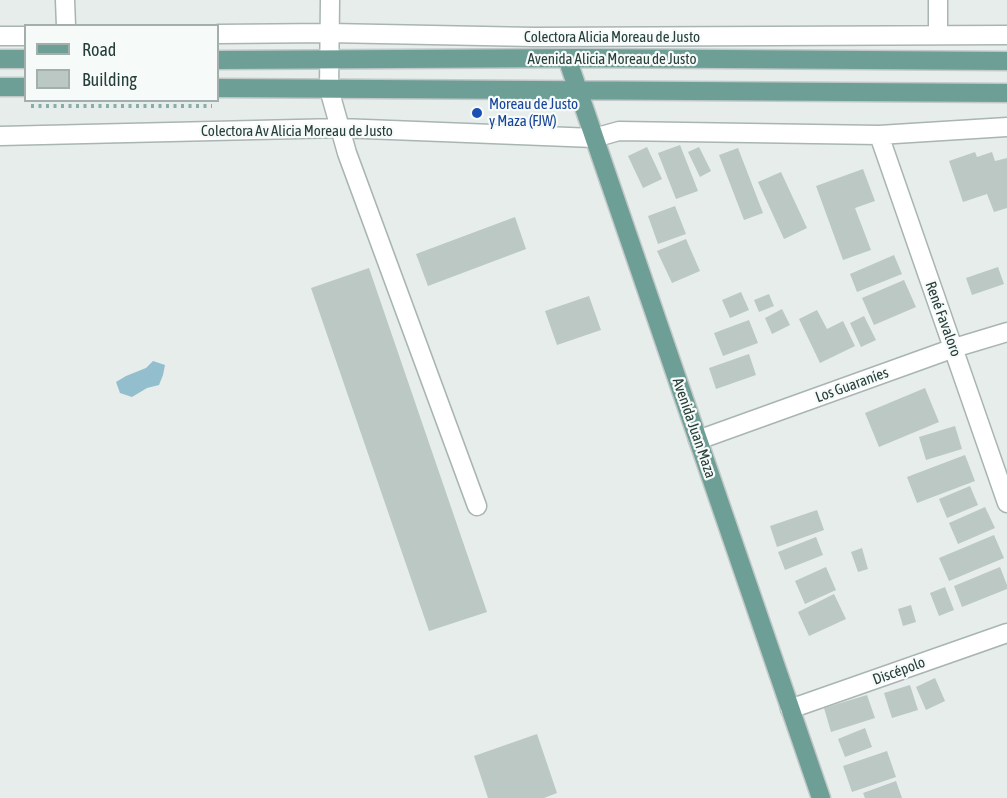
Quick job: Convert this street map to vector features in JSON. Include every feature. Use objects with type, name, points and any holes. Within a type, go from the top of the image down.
[{"type":"main road","name":"Avenida Alicia Moreau de Justo","points":[[219,60],[567,58],[1007,61]]},
{"type":"main road","name":"Avenida Juan Maza","points":[[567,58],[820,798]]},
{"type":"main road","points":[[0,59],[24,59]]},
{"type":"main road","name":"Avenida Alicia Moreau de Justo","points":[[219,88],[329,84],[578,90],[1007,93]]},
{"type":"main road","points":[[0,87],[24,87]]},
{"type":"street","points":[[65,0],[66,24]]},
{"type":"street","points":[[330,0],[329,84],[347,153],[477,506]]},
{"type":"street","points":[[938,0],[938,35]]},
{"type":"street","name":"Colectora Alicia Moreau de Justo","points":[[219,34],[329,33],[534,37],[1007,35]]},
{"type":"street","points":[[0,36],[24,36]]},
{"type":"street","points":[[594,138],[619,131],[879,135],[1007,127]]},
{"type":"street","name":"Colectora Av Alicia Moreau de Justo","points":[[0,135],[340,128],[594,138]]},
{"type":"street","name":"René Favaloro","points":[[879,135],[1007,503]]},
{"type":"street","name":"Los Guaraníes","points":[[698,440],[954,348],[1007,332]]},
{"type":"street","name":"Discépolo","points":[[790,710],[1007,633]]},
{"type":"water","points":[[153,361],[165,365],[159,385],[147,388],[132,397],[120,393],[116,382],[146,368]]},
{"type":"building","points":[[680,145],[698,191],[676,199],[658,153]]},
{"type":"building","points":[[647,147],[662,179],[643,188],[628,156]]},
{"type":"building","points":[[699,147],[711,171],[700,177],[688,152]]},
{"type":"building","points":[[738,148],[763,213],[744,220],[719,155]]},
{"type":"building","points":[[975,152],[977,157],[992,152],[995,161],[1007,158],[1007,208],[994,212],[987,194],[963,202],[949,161]]},
{"type":"building","points":[[863,169],[875,201],[855,208],[871,250],[843,260],[816,186]]},
{"type":"building","points":[[781,172],[807,228],[784,239],[758,182]]},
{"type":"building","points":[[675,206],[686,234],[658,244],[648,216]]},
{"type":"building","points":[[515,217],[526,249],[428,286],[416,254]]},
{"type":"building","points":[[686,239],[700,271],[672,283],[657,251]]},
{"type":"building","points":[[894,255],[902,274],[857,292],[850,274]]},
{"type":"building","points":[[998,267],[1004,284],[972,295],[966,278]]},
{"type":"building","points":[[369,268],[487,612],[429,631],[311,288]]},
{"type":"building","points":[[904,280],[916,307],[874,325],[862,298]]},
{"type":"building","points":[[741,292],[749,310],[730,318],[722,300]]},
{"type":"building","points":[[769,294],[774,306],[759,312],[754,300]]},
{"type":"building","points":[[589,296],[601,330],[557,345],[545,311]]},
{"type":"building","points":[[782,309],[790,325],[772,334],[765,318]]},
{"type":"building","points":[[817,310],[827,329],[843,321],[855,346],[820,363],[799,319]]},
{"type":"building","points":[[864,316],[876,340],[861,347],[850,323]]},
{"type":"building","points":[[749,320],[758,343],[723,356],[714,333]]},
{"type":"building","points":[[749,354],[756,375],[716,389],[709,368]]},
{"type":"building","points":[[925,388],[939,422],[879,447],[865,413]]},
{"type":"building","points":[[955,426],[962,449],[926,460],[919,437]]},
{"type":"building","points":[[965,455],[975,481],[917,503],[907,477]]},
{"type":"building","points":[[970,486],[978,505],[947,518],[939,499]]},
{"type":"building","points":[[985,507],[995,528],[958,544],[949,523]]},
{"type":"building","points":[[817,510],[824,530],[777,547],[770,526]]},
{"type":"building","points":[[994,535],[1004,558],[949,581],[939,558]]},
{"type":"building","points":[[816,537],[823,555],[785,570],[778,552]]},
{"type":"building","points":[[862,548],[868,569],[858,572],[851,552]]},
{"type":"building","points":[[826,567],[836,590],[805,604],[795,581]]},
{"type":"building","points":[[1000,567],[1007,589],[962,607],[954,586]]},
{"type":"building","points":[[945,587],[954,610],[939,616],[930,593]]},
{"type":"building","points":[[834,594],[846,619],[809,636],[798,612]]},
{"type":"building","points":[[911,605],[916,622],[903,626],[898,609]]},
{"type":"building","points":[[935,678],[945,701],[926,710],[916,687]]},
{"type":"building","points":[[910,685],[918,710],[892,718],[884,693]]},
{"type":"building","points":[[867,695],[875,718],[831,732],[824,708]]},
{"type":"building","points":[[865,728],[872,747],[845,757],[838,739]]},
{"type":"building","points":[[537,734],[557,793],[544,798],[488,798],[474,756]]},
{"type":"building","points":[[887,751],[896,777],[852,792],[843,766]]},
{"type":"building","points":[[896,781],[902,798],[865,798],[863,793]]},
{"type":"place","name":"Moreau de Justo y Maza (FJW)","points":[[477,113]]}]
